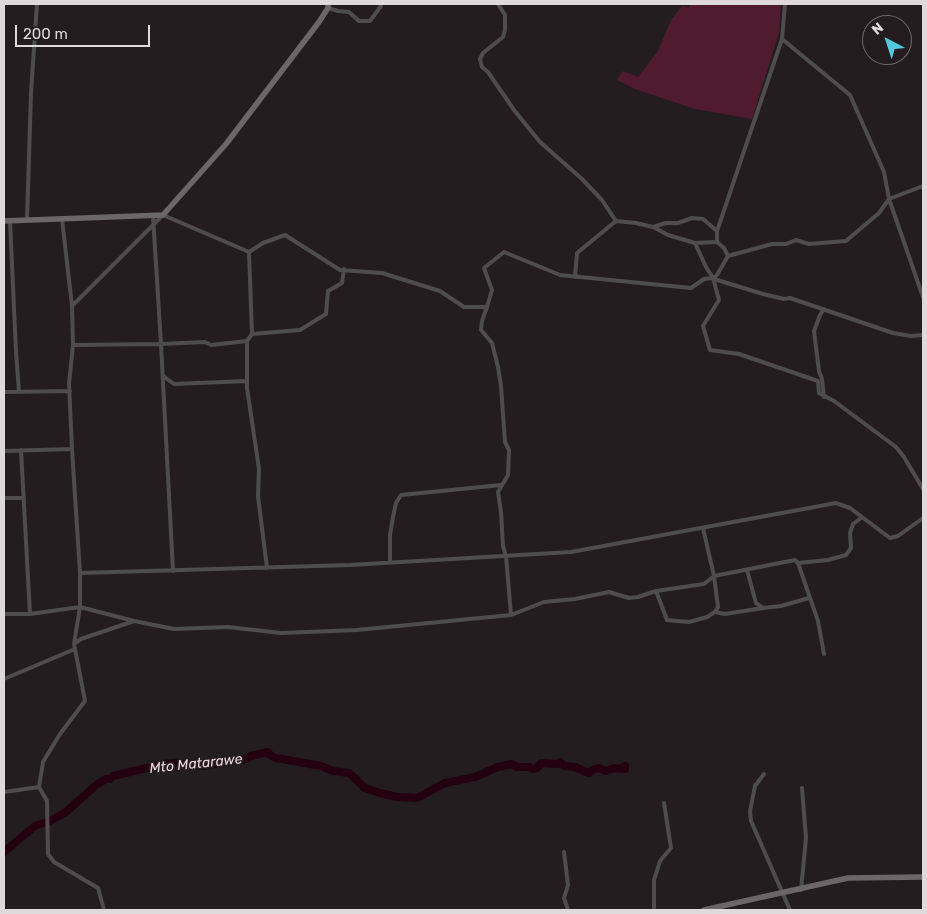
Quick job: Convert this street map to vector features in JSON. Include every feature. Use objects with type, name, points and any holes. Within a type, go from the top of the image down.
[{"type":"street","points":[[27,220],[31,93],[37,4]]},
{"type":"street","points":[[72,306],[163,215],[226,144],[319,22],[328,6],[338,11],[349,12],[359,21],[370,20],[381,6],[380,4]]},
{"type":"street","points":[[498,4],[504,15],[505,30],[503,37],[483,52],[480,59],[482,67],[488,72],[514,110],[540,142],[595,193],[616,221]]},
{"type":"street","points":[[717,242],[717,231],[782,39],[785,4]]},
{"type":"street","points":[[782,39],[850,94],[884,172],[889,199],[923,297]]},
{"type":"street","points":[[713,278],[720,272],[728,256],[772,244],[786,244],[796,240],[809,244],[846,241],[879,213],[889,199],[923,186]]},
{"type":"street","points":[[19,392],[7,221],[163,215],[249,252]]},
{"type":"street","points":[[153,216],[173,570]]},
{"type":"street","points":[[653,227],[666,223],[678,223],[692,218],[703,219],[717,231]]},
{"type":"street","points":[[62,219],[72,306],[73,346],[70,391],[80,573],[80,607],[75,646],[85,701],[60,734],[43,762],[39,787],[47,801],[48,854],[54,862],[98,888],[104,910]]},
{"type":"street","points":[[575,277],[577,253],[616,221],[653,227],[668,235],[695,243],[717,242],[724,248],[728,256]]},
{"type":"street","points":[[249,252],[263,243],[285,235],[340,270],[382,272],[440,292],[464,307],[487,307]]},
{"type":"street","points":[[695,243],[713,278],[719,300],[704,326],[710,350],[740,354],[818,381],[819,393],[834,401],[896,447],[923,489]]},
{"type":"street","points":[[249,252],[252,334],[247,341],[247,381],[259,469],[258,496],[267,568]]},
{"type":"street","points":[[511,615],[498,492],[508,476],[509,450],[505,442],[498,367],[492,343],[481,330],[492,290],[484,268],[504,252],[554,274],[575,277],[692,288],[704,279],[713,278],[824,309],[838,316],[893,333],[923,335]]},
{"type":"street","points":[[252,334],[300,330],[326,314],[328,291],[342,282],[344,269]]},
{"type":"street","points":[[824,309],[820,314],[814,332],[824,397]]},
{"type":"street","points":[[73,346],[205,342],[211,345],[247,341]]},
{"type":"street","points":[[163,376],[174,384],[247,381]]},
{"type":"street","points":[[4,392],[70,391]]},
{"type":"street","points":[[4,451],[72,449]]},
{"type":"street","points":[[21,450],[30,614]]},
{"type":"street","points":[[390,562],[390,535],[396,503],[401,495],[501,485]]},
{"type":"street","points":[[4,498],[24,498]]},
{"type":"street","points":[[80,573],[267,568],[571,552],[836,503],[850,508],[890,538],[898,536],[923,518]]},
{"type":"street","points":[[4,614],[30,614],[80,607],[174,629],[228,627],[281,633],[357,630],[511,615],[544,602],[609,592],[629,598],[638,597],[656,591],[704,584],[714,576],[795,560],[798,563],[828,560],[846,555],[851,548],[850,533],[853,524],[861,518]]},
{"type":"street","points":[[656,591],[667,620],[689,622],[715,612],[718,607],[714,576],[703,528]]},
{"type":"street","points":[[798,563],[818,621],[824,654]]},
{"type":"street","points":[[747,570],[756,603],[763,608]]},
{"type":"street","points":[[715,612],[725,614],[781,606],[809,598]]},
{"type":"street","points":[[4,679],[75,646],[81,639],[134,621]]},
{"type":"street","points":[[764,774],[755,786],[750,811],[751,822],[790,910]]},
{"type":"street","points":[[4,792],[39,787]]},
{"type":"street","points":[[801,890],[806,838],[802,788]]},
{"type":"street","points":[[654,910],[654,880],[660,862],[671,848],[664,803]]},
{"type":"street","points":[[564,852],[568,885],[564,898],[568,910]]},
{"type":"street","points":[[704,910],[801,890],[848,878],[923,877]]},
{"type":"shaded area","points":[[691,4],[781,4],[779,32],[752,119],[695,109],[635,89],[617,80],[623,71],[638,77],[658,51],[671,20],[683,5],[688,8]]},
{"type":"waterway","name":"Mto Matarawe","points":[[4,852],[35,826],[50,821],[66,812],[95,786],[106,779],[163,764],[174,763],[203,766],[247,759],[251,756],[268,752],[276,758],[349,773],[365,788],[380,793],[397,797],[417,798],[445,783],[475,777],[498,767],[512,764],[517,767],[533,769],[537,768],[541,763],[558,764],[560,762],[564,766],[575,767],[589,773],[599,768],[606,771],[614,768],[625,769],[625,766]]}]
